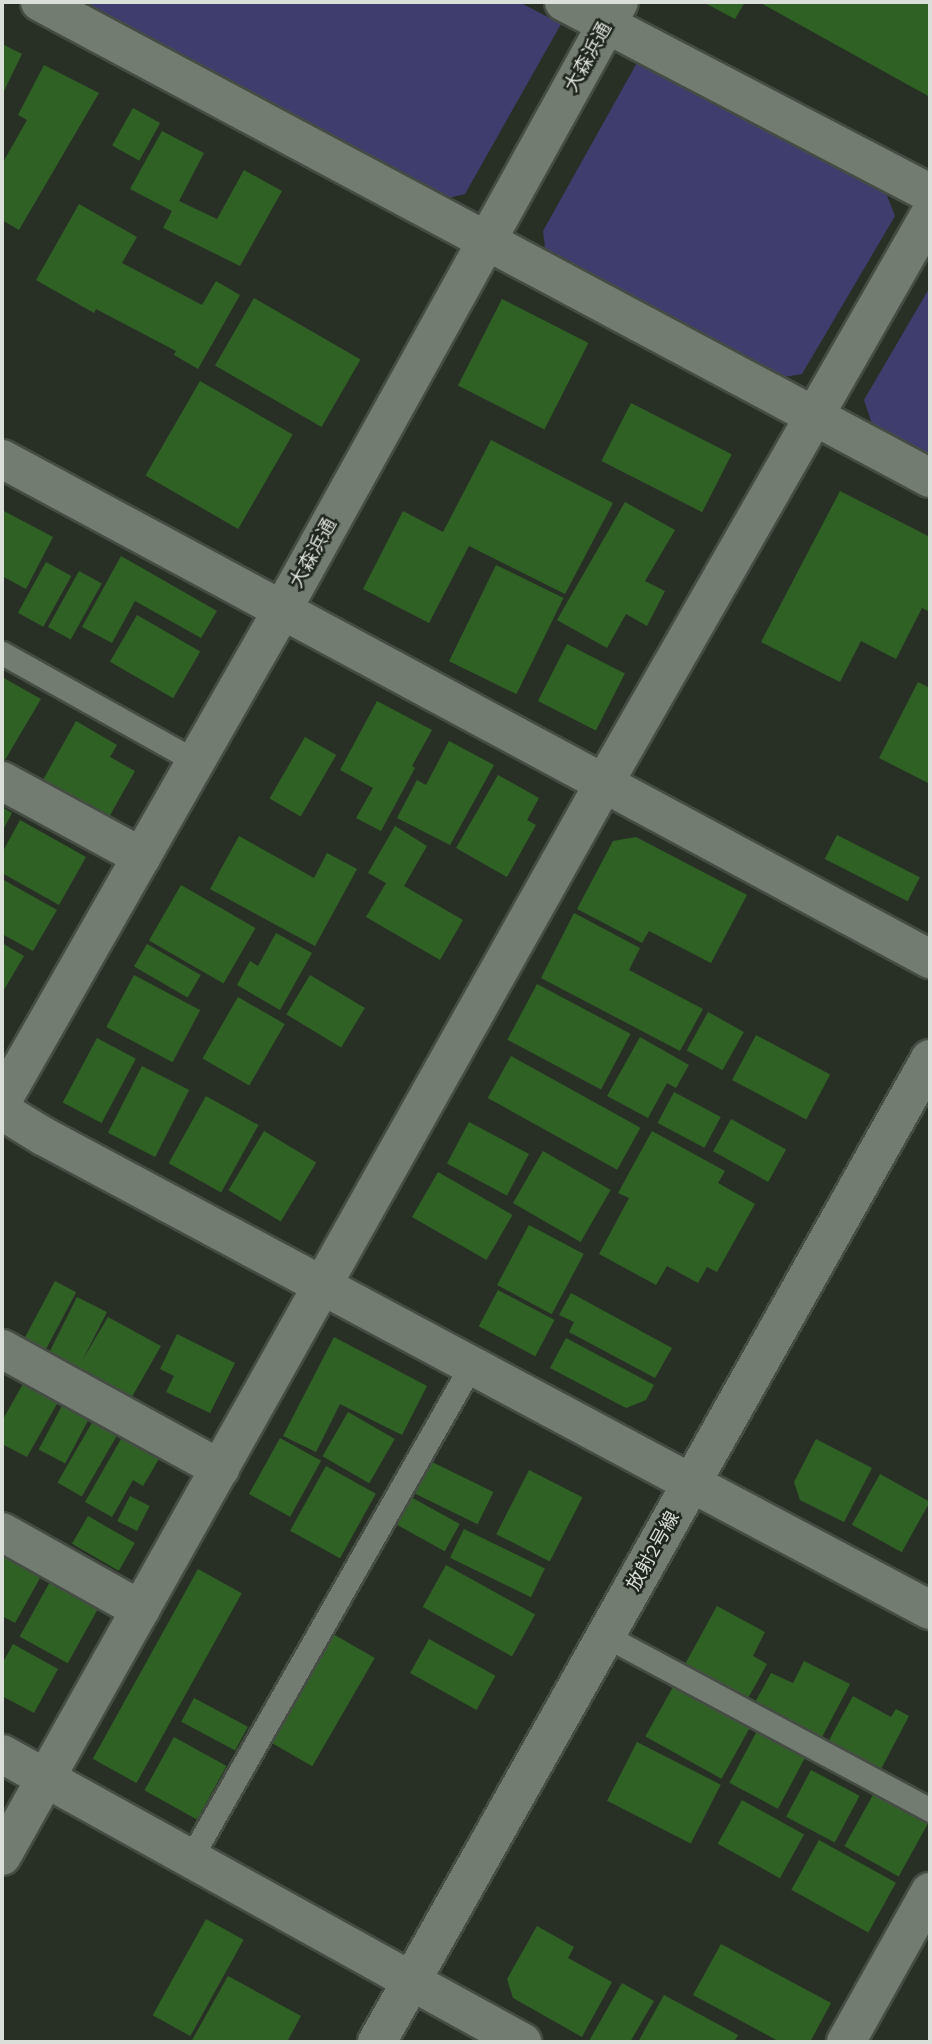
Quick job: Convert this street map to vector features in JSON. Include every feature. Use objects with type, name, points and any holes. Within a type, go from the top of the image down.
[{"type":"street","points":[[40,2],[930,478]]},
{"type":"street","points":[[564,2],[613,13],[930,192]]},
{"type":"street","name":"大森浜通","points":[[2,1101],[197,762],[613,13]]},
{"type":"street","points":[[2,1856],[603,785],[930,214]]},
{"type":"street","points":[[2,459],[281,612],[930,959]]},
{"type":"street","points":[[2,781],[142,857]]},
{"type":"street","name":"放射2号線","points":[[377,2042],[930,1059]]},
{"type":"street","points":[[2,1111],[322,1287],[472,1364],[930,1610]]},
{"type":"street","points":[[2,1349],[220,1469]]},
{"type":"street","points":[[2,1532],[141,1610]]},
{"type":"street","points":[[2,1754],[188,1861],[522,2042]]},
{"type":"street","points":[[846,2042],[930,1892]]},
{"type":"lane","points":[[2,653],[197,762]]},
{"type":"lane","points":[[188,1861],[472,1364]]},
{"type":"lane","points":[[606,1636],[930,1810]]},
{"type":"shaded area","points":[[78,2],[519,2],[561,24],[465,194],[448,198]]},
{"type":"shaded area","points":[[638,61],[886,193],[895,216],[802,374],[784,377],[545,248],[543,231]]},
{"type":"shaded area","points":[[930,287],[930,455],[872,424],[864,400]]},
{"type":"building","points":[[703,2],[745,2],[735,19]]},
{"type":"building","points":[[759,2],[930,2],[930,97]]},
{"type":"building","points":[[2,44],[22,54],[2,95]]},
{"type":"building","points":[[44,65],[99,93],[19,230],[2,220],[2,164],[27,120],[18,115]]},
{"type":"building","points":[[133,108],[160,123],[139,161],[112,146]]},
{"type":"building","points":[[162,131],[204,153],[179,201],[217,219],[244,170],[282,191],[240,266],[163,228],[172,211],[130,189]]},
{"type":"building","points":[[79,204],[137,237],[122,263],[202,305],[216,281],[240,295],[198,369],[174,355],[176,351],[96,309],[94,313],[36,280]]},
{"type":"building","points":[[254,298],[361,360],[322,427],[215,366]]},
{"type":"building","points":[[502,299],[588,343],[544,429],[458,385]]},
{"type":"building","points":[[200,381],[293,434],[238,529],[146,475]]},
{"type":"building","points":[[631,403],[732,454],[702,512],[601,461]]},
{"type":"building","points":[[491,440],[613,503],[565,594],[469,546],[429,623],[363,589],[403,511],[443,532]]},
{"type":"building","points":[[840,491],[930,537],[930,612],[922,608],[896,659],[861,641],[840,682],[761,642]]},
{"type":"building","points":[[625,502],[675,530],[645,581],[665,591],[647,626],[626,614],[607,648],[557,620]]},
{"type":"building","points":[[2,510],[53,537],[26,589],[2,576]]},
{"type":"building","points":[[121,556],[217,611],[201,638],[135,601],[112,643],[82,627]]},
{"type":"building","points":[[46,562],[71,576],[43,627],[18,613]]},
{"type":"building","points":[[496,565],[563,598],[517,694],[449,661]]},
{"type":"building","points":[[79,571],[102,584],[71,640],[48,627]]},
{"type":"building","points":[[137,615],[200,652],[173,698],[110,662]]},
{"type":"building","points":[[567,644],[625,674],[596,731],[538,701]]},
{"type":"building","points":[[2,677],[41,699],[5,760],[2,758]]},
{"type":"building","points":[[918,682],[930,688],[930,784],[879,758]]},
{"type":"building","points":[[377,701],[432,730],[381,831],[356,818],[373,788],[340,770]]},
{"type":"building","points":[[76,721],[117,745],[110,757],[135,771],[104,826],[38,789]]},
{"type":"building","points":[[305,737],[336,755],[301,816],[270,798]]},
{"type":"building","points":[[449,741],[494,765],[450,845],[397,818],[417,780],[426,785]]},
{"type":"building","points":[[498,775],[539,798],[527,820],[536,825],[507,877],[456,848]]},
{"type":"building","points":[[2,807],[12,813],[2,832]]},
{"type":"building","points":[[20,820],[86,857],[59,905],[2,873],[2,853]]},
{"type":"building","points":[[395,826],[427,846],[404,886],[463,920],[440,960],[366,917],[386,883],[368,873]]},
{"type":"building","points":[[837,835],[920,877],[908,901],[825,859]]},
{"type":"building","points":[[239,836],[314,878],[327,853],[357,869],[315,946],[210,889]]},
{"type":"building","points":[[636,837],[747,895],[711,963],[649,931],[642,943],[577,909],[613,841]]},
{"type":"building","points":[[2,879],[57,910],[33,951],[2,934]]},
{"type":"building","points":[[181,885],[255,928],[223,983],[149,940]]},
{"type":"building","points":[[574,913],[640,948],[629,970],[703,1009],[680,1051],[541,978]]},
{"type":"building","points":[[276,933],[312,953],[280,1010],[237,985],[250,961],[258,966]]},
{"type":"building","points":[[2,943],[24,956],[2,993]]},
{"type":"building","points":[[147,944],[201,975],[188,998],[134,967]]},
{"type":"building","points":[[134,975],[200,1010],[173,1062],[106,1027]]},
{"type":"building","points":[[310,975],[365,1008],[341,1047],[286,1014]]},
{"type":"building","points":[[537,984],[631,1034],[601,1089],[507,1040]]},
{"type":"building","points":[[238,997],[285,1024],[249,1085],[203,1058]]},
{"type":"building","points":[[708,1012],[744,1032],[723,1070],[687,1050]]},
{"type":"building","points":[[756,1035],[830,1074],[806,1119],[732,1080]]},
{"type":"building","points":[[640,1037],[689,1065],[676,1088],[667,1083],[648,1118],[607,1096]]},
{"type":"building","points":[[97,1038],[136,1059],[102,1123],[63,1102]]},
{"type":"building","points":[[511,1056],[640,1128],[617,1170],[488,1098]]},
{"type":"building","points":[[142,1066],[189,1090],[155,1157],[108,1133]]},
{"type":"building","points":[[674,1092],[721,1117],[704,1148],[658,1123]]},
{"type":"building","points":[[206,1096],[258,1125],[221,1192],[169,1163]]},
{"type":"building","points":[[731,1119],[786,1150],[768,1182],[713,1151]]},
{"type":"building","points":[[469,1122],[529,1154],[507,1195],[447,1163]]},
{"type":"building","points":[[264,1131],[316,1162],[281,1222],[228,1190]]},
{"type":"building","points":[[652,1131],[725,1171],[718,1183],[755,1204],[717,1272],[707,1267],[698,1283],[667,1266],[656,1285],[599,1254],[629,1198],[618,1193]]},
{"type":"building","points":[[543,1151],[611,1190],[581,1242],[513,1203]]},
{"type":"building","points":[[438,1172],[512,1215],[486,1260],[412,1217]]},
{"type":"building","points":[[529,1225],[584,1254],[552,1314],[497,1285]]},
{"type":"building","points":[[55,1281],[76,1292],[42,1356],[21,1345]]},
{"type":"building","points":[[498,1290],[555,1320],[535,1356],[479,1326]]},
{"type":"building","points":[[571,1293],[672,1348],[655,1378],[569,1332],[574,1322],[559,1315]]},
{"type":"building","points":[[77,1297],[107,1312],[82,1361],[108,1317],[161,1346],[129,1402],[46,1359]]},
{"type":"building","points":[[177,1334],[235,1363],[210,1413],[166,1392],[174,1376],[160,1369]]},
{"type":"building","points":[[334,1337],[427,1386],[402,1435],[340,1404],[316,1452],[283,1436]]},
{"type":"building","points":[[566,1338],[654,1385],[646,1400],[626,1408],[550,1368]]},
{"type":"building","points":[[28,1375],[62,1395],[27,1457],[2,1444],[2,1421]]},
{"type":"building","points":[[65,1400],[91,1414],[65,1464],[39,1449]]},
{"type":"building","points":[[348,1412],[395,1439],[369,1483],[322,1456]]},
{"type":"building","points":[[97,1414],[121,1428],[82,1496],[58,1482]]},
{"type":"building","points":[[125,1432],[163,1452],[143,1486],[133,1480],[112,1517],[85,1502]]},
{"type":"building","points":[[280,1438],[321,1461],[290,1517],[249,1494]]},
{"type":"building","points":[[816,1439],[872,1468],[844,1522],[800,1500],[794,1482]]},
{"type":"building","points":[[426,1459],[493,1492],[478,1524],[410,1491]]},
{"type":"building","points":[[326,1466],[376,1494],[340,1558],[290,1531]]},
{"type":"building","points":[[529,1470],[582,1497],[550,1561],[496,1534]]},
{"type":"building","points":[[880,1474],[930,1502],[902,1552],[852,1525]]},
{"type":"building","points":[[130,1496],[150,1506],[137,1531],[117,1521]]},
{"type":"building","points":[[409,1496],[460,1524],[445,1551],[394,1523]]},
{"type":"building","points":[[88,1516],[135,1543],[119,1571],[72,1544]]},
{"type":"building","points":[[464,1529],[545,1568],[531,1597],[450,1558]]},
{"type":"building","points":[[2,1545],[45,1569],[15,1623],[2,1616]]},
{"type":"building","points":[[446,1565],[535,1614],[512,1656],[423,1607]]},
{"type":"building","points":[[198,1569],[242,1593],[137,1783],[93,1759]]},
{"type":"building","points":[[56,1571],[104,1598],[68,1663],[20,1637]]},
{"type":"building","points":[[717,1606],[765,1632],[753,1656],[767,1664],[747,1700],[684,1666]]},
{"type":"building","points":[[328,1631],[375,1658],[312,1766],[266,1739]]},
{"type":"building","points":[[429,1639],[495,1676],[477,1710],[410,1673]]},
{"type":"building","points":[[13,1644],[58,1669],[34,1713],[2,1696],[2,1664]]},
{"type":"building","points":[[804,1661],[850,1684],[821,1739],[754,1704],[771,1673],[793,1683]]},
{"type":"building","points":[[674,1685],[750,1727],[721,1779],[645,1737]]},
{"type":"building","points":[[853,1696],[891,1717],[896,1709],[909,1716],[880,1771],[828,1742]]},
{"type":"building","points":[[194,1698],[248,1727],[235,1750],[181,1722]]},
{"type":"building","points":[[758,1729],[807,1755],[778,1809],[729,1783]]},
{"type":"building","points":[[174,1737],[226,1766],[197,1819],[144,1790]]},
{"type":"building","points":[[637,1742],[721,1785],[691,1843],[607,1801]]},
{"type":"building","points":[[811,1770],[860,1796],[835,1843],[786,1817]]},
{"type":"building","points":[[874,1793],[928,1823],[899,1876],[844,1846]]},
{"type":"building","points":[[742,1800],[804,1834],[780,1878],[718,1844]]},
{"type":"building","points":[[819,1840],[896,1883],[868,1933],[791,1890]]},
{"type":"building","points":[[206,1919],[244,1940],[190,2036],[153,2015]]},
{"type":"building","points":[[537,1926],[574,1947],[568,1958],[612,1982],[582,2037],[513,1998],[507,1979]]},
{"type":"building","points":[[721,1944],[831,2003],[810,2042],[780,2042],[693,1995]]},
{"type":"building","points":[[228,1976],[301,2016],[287,2042],[191,2042]]},
{"type":"building","points":[[622,1983],[654,2001],[630,2042],[589,2041]]},
{"type":"building","points":[[664,1995],[738,2035],[734,2042],[638,2042]]}]
